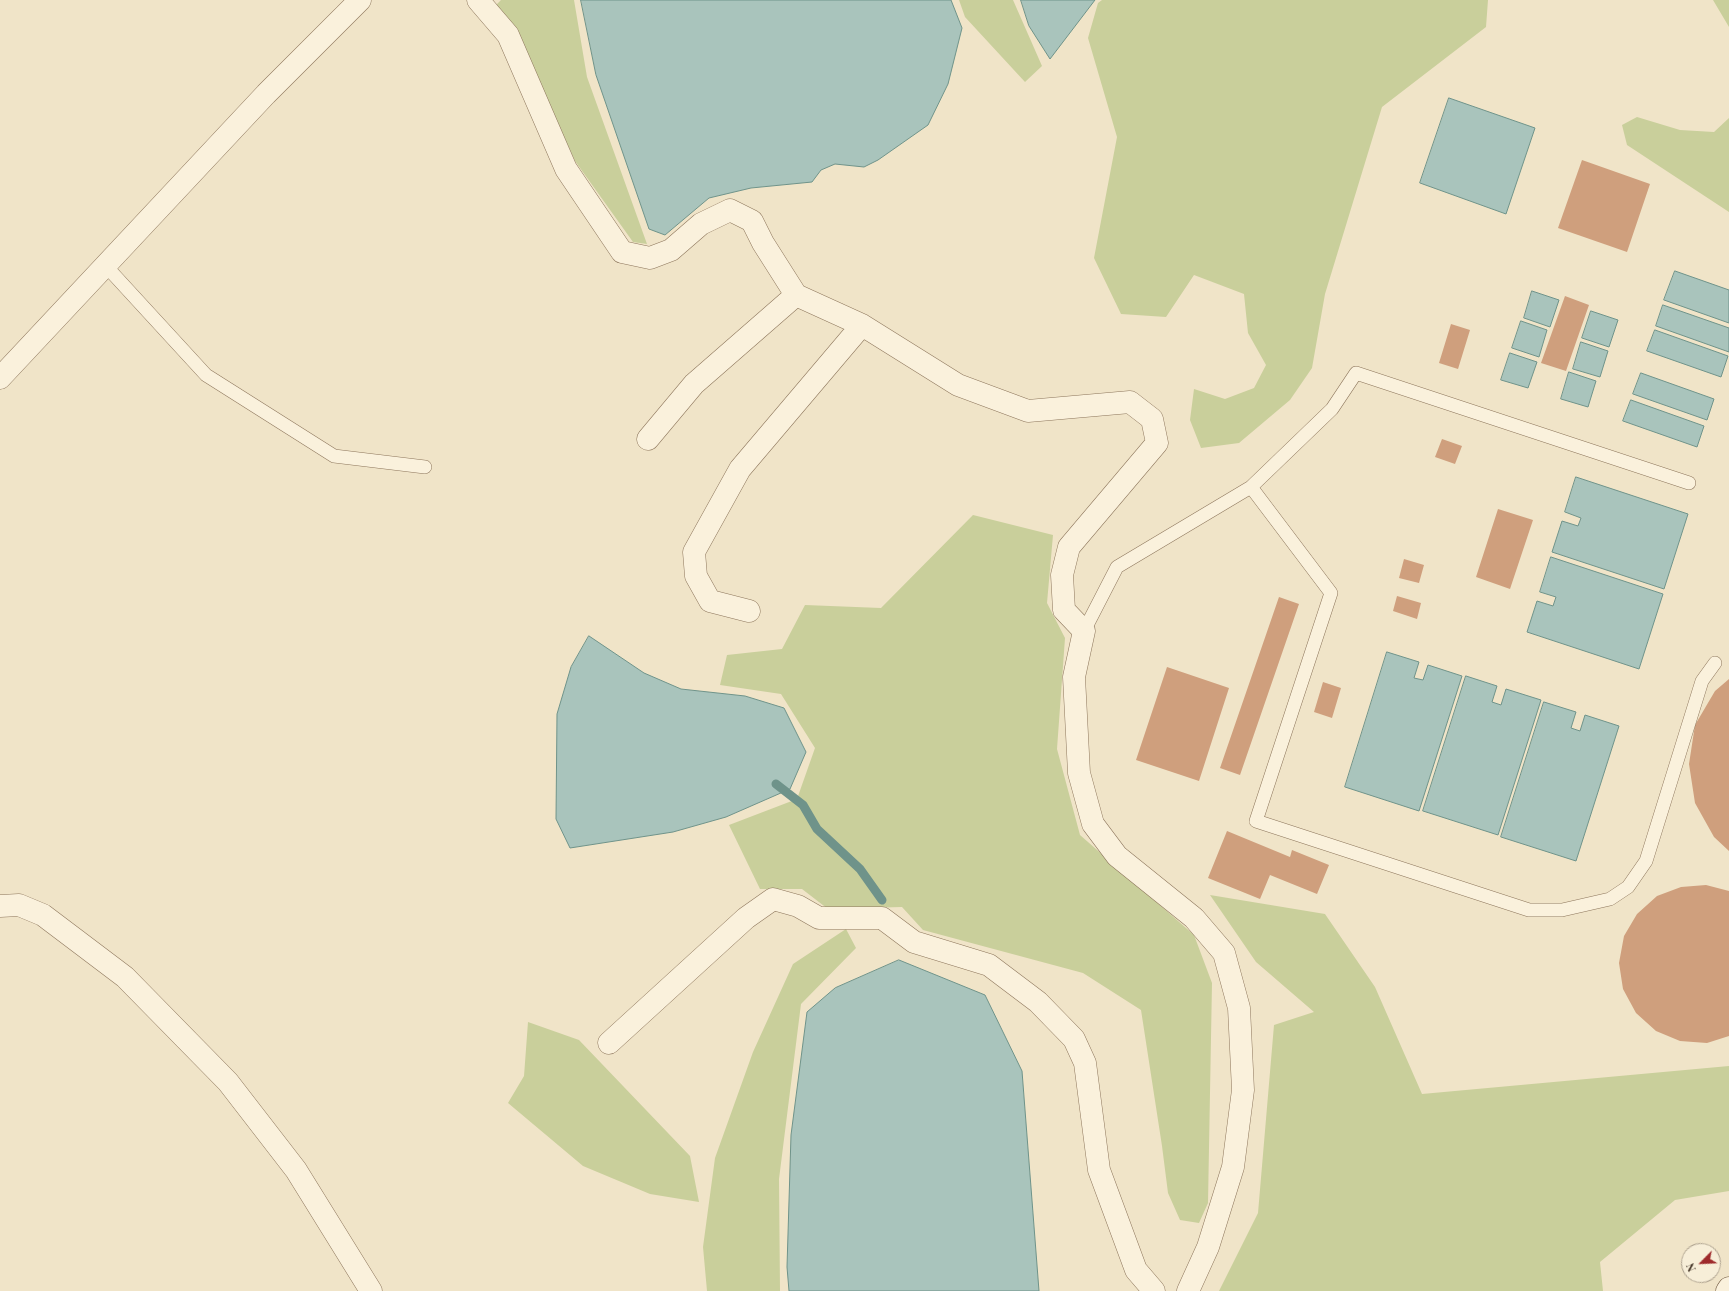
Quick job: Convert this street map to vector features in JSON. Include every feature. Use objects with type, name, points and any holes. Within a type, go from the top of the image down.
[{"type":"street","points":[[0,378],[260,100],[360,0]]},
{"type":"street","points":[[478,0],[508,35],[566,169],[622,252],[650,258],[671,250],[701,224],[730,210],[752,220],[763,243],[796,295],[862,325],[958,385],[1028,411],[1130,402],[1152,419],[1157,443],[1069,547],[1062,575],[1064,610],[1084,631],[1074,676],[1079,774],[1093,824],[1117,856],[1194,918],[1224,953],[1239,1008],[1243,1090],[1233,1167],[1208,1247],[1188,1291]]},
{"type":"street","points":[[648,439],[694,384],[796,295]]},
{"type":"street","points":[[749,611],[710,601],[696,576],[694,552],[740,469],[862,325]]},
{"type":"street","points":[[609,1043],[746,918],[773,899],[798,906],[819,918],[882,918],[914,942],[989,965],[1038,1002],[1074,1039],[1085,1063],[1099,1170],[1136,1270],[1154,1291]]},
{"type":"street","points":[[0,906],[19,905],[43,915],[125,977],[228,1082],[296,1170],[371,1291]]},
{"type":"lane","points":[[105,265],[206,375],[334,456],[425,466]]},
{"type":"lane","points":[[1084,631],[1117,567],[1251,487],[1332,409],[1356,373],[1689,483]]},
{"type":"lane","points":[[1251,487],[1331,593],[1256,820],[1529,910],[1562,910],[1610,898],[1628,886],[1646,861],[1702,681],[1715,663]]},
{"type":"green space","points":[[501,0],[574,0],[587,77],[647,244],[633,242],[575,161],[517,35],[495,6]]},
{"type":"green space","points":[[959,0],[1013,0],[1042,66],[1025,82],[965,17]]},
{"type":"green space","points":[[1102,0],[1488,0],[1486,27],[1382,107],[1325,294],[1312,368],[1290,400],[1239,443],[1201,448],[1190,420],[1194,389],[1225,399],[1254,388],[1266,365],[1248,333],[1244,294],[1194,275],[1166,317],[1121,314],[1094,258],[1117,137],[1088,38],[1098,3]]},
{"type":"green space","points":[[1713,0],[1729,0],[1729,27]]},
{"type":"green space","points":[[1637,117],[1680,130],[1714,132],[1729,118],[1729,212],[1627,145],[1622,125]]},
{"type":"green space","points":[[973,515],[1053,535],[1047,603],[1065,638],[1057,749],[1080,835],[1194,935],[1212,983],[1208,1203],[1199,1223],[1180,1220],[1168,1193],[1141,1010],[1083,973],[923,930],[902,907],[828,909],[802,889],[760,889],[729,825],[797,799],[815,748],[781,694],[720,685],[727,655],[782,649],[805,605],[881,608]]},
{"type":"green space","points":[[1210,895],[1325,914],[1375,987],[1422,1094],[1729,1066],[1729,1191],[1675,1200],[1600,1262],[1603,1291],[1219,1291],[1258,1213],[1274,1025],[1314,1012],[1256,962]]},
{"type":"green space","points":[[846,929],[856,948],[801,1004],[779,1179],[780,1291],[707,1291],[703,1247],[715,1158],[753,1052],[793,964]]},
{"type":"green space","points":[[528,1022],[579,1040],[690,1156],[699,1202],[650,1194],[583,1166],[508,1103],[524,1076]]},
{"type":"water","points":[[581,0],[951,0],[962,28],[948,84],[928,125],[878,160],[864,167],[835,164],[821,170],[812,182],[751,188],[709,198],[665,235],[649,229],[596,75]]},
{"type":"water","points":[[1021,0],[1095,0],[1050,59],[1029,26]]},
{"type":"water","points":[[1449,98],[1535,128],[1506,214],[1420,183]]},
{"type":"water","points":[[1675,271],[1729,290],[1729,323],[1664,300]]},
{"type":"water","points":[[1532,291],[1559,300],[1550,327],[1524,318]]},
{"type":"water","points":[[1663,305],[1729,328],[1729,352],[1656,326]]},
{"type":"water","points":[[1591,311],[1618,320],[1609,347],[1582,338]]},
{"type":"water","points":[[1521,321],[1547,330],[1539,357],[1512,348]]},
{"type":"water","points":[[1655,330],[1728,356],[1721,377],[1647,351]]},
{"type":"water","points":[[1581,342],[1608,351],[1600,377],[1573,369]]},
{"type":"water","points":[[1510,353],[1537,362],[1528,388],[1501,380]]},
{"type":"water","points":[[1569,372],[1596,381],[1588,407],[1561,399]]},
{"type":"water","points":[[1641,373],[1714,399],[1707,420],[1633,394]]},
{"type":"water","points":[[1631,400],[1704,426],[1697,447],[1623,421]]},
{"type":"water","points":[[1576,477],[1688,514],[1664,589],[1552,552],[1562,521],[1578,526],[1581,518],[1565,512]]},
{"type":"water","points":[[1551,557],[1663,594],[1639,669],[1527,632],[1537,601],[1553,606],[1556,597],[1540,592]]},
{"type":"water","points":[[589,636],[644,673],[681,689],[745,696],[784,708],[806,752],[790,789],[726,817],[673,832],[570,848],[556,819],[557,714],[571,667]]},
{"type":"water","points":[[1387,652],[1419,662],[1414,678],[1423,680],[1428,665],[1462,676],[1419,811],[1345,787]]},
{"type":"water","points":[[1466,676],[1497,686],[1492,702],[1501,705],[1506,689],[1541,700],[1498,835],[1423,811]]},
{"type":"water","points":[[1544,702],[1576,712],[1571,728],[1580,731],[1585,715],[1619,726],[1576,861],[1501,837]]},
{"type":"water","points":[[899,960],[985,995],[1022,1071],[1039,1291],[789,1291],[787,1267],[791,1135],[807,1012],[835,988]]},
{"type":"building","points":[[1582,160],[1650,184],[1627,252],[1558,228]]},
{"type":"building","points":[[1565,296],[1589,305],[1566,371],[1541,363]]},
{"type":"building","points":[[1451,324],[1470,330],[1458,369],[1439,363]]},
{"type":"building","points":[[1442,439],[1462,446],[1455,464],[1435,457]]},
{"type":"building","points":[[1498,509],[1533,520],[1510,589],[1476,577]]},
{"type":"building","points":[[1404,559],[1424,565],[1419,583],[1399,578]]},
{"type":"building","points":[[1397,596],[1421,603],[1417,619],[1393,611]]},
{"type":"building","points":[[1279,597],[1299,604],[1240,775],[1220,768]]},
{"type":"building","points":[[1167,667],[1229,688],[1199,781],[1136,760]]},
{"type":"building","points":[[1729,679],[1729,851],[1714,837],[1695,803],[1689,764],[1695,725],[1715,691]]},
{"type":"building","points":[[1323,682],[1341,688],[1332,718],[1314,712]]},
{"type":"building","points":[[1227,831],[1290,857],[1292,850],[1329,865],[1317,894],[1270,875],[1260,899],[1208,878]]},
{"type":"building","points":[[1706,885],[1729,891],[1729,1036],[1707,1043],[1680,1041],[1656,1031],[1636,1013],[1623,989],[1619,963],[1624,936],[1637,914],[1657,896],[1681,887]]},
{"type":"waterway","points":[[776,784],[803,805],[817,829],[860,869],[882,900]]}]
